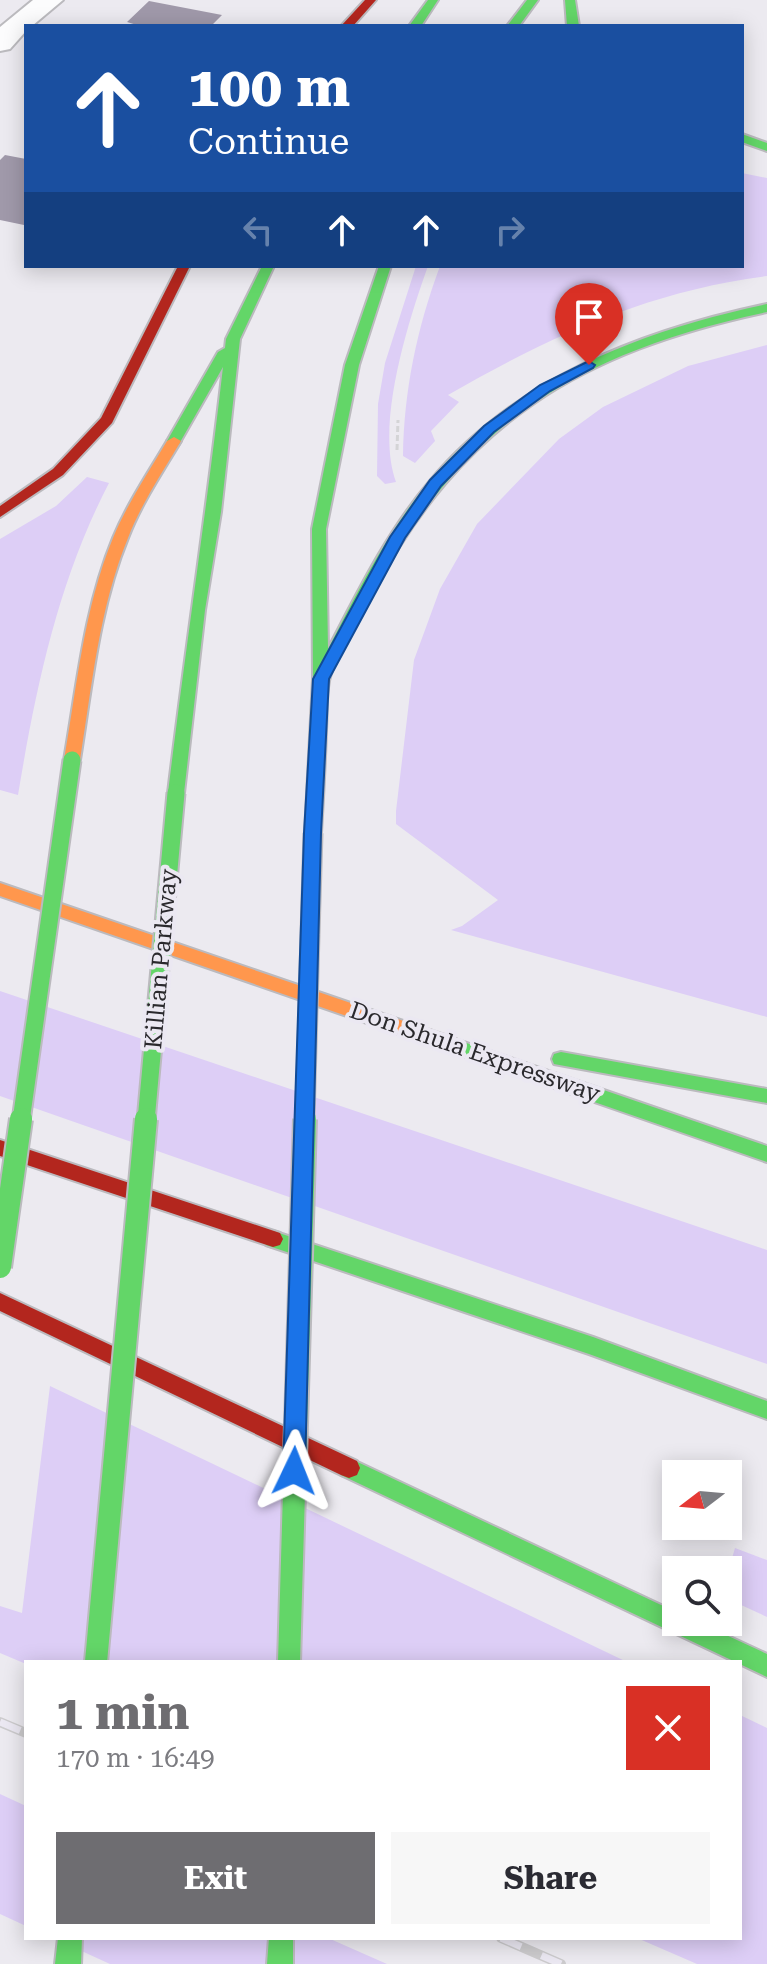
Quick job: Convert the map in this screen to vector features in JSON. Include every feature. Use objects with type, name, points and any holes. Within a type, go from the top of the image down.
[{"type":"main road","points":[[349,24],[371,0]]},
{"type":"main road","points":[[416,24],[433,0]]},
{"type":"main road","points":[[515,24],[533,0]]},
{"type":"main road","points":[[570,0],[573,24]]},
{"type":"main road","points":[[744,139],[767,147]]},
{"type":"main road","points":[[744,155],[767,157]]},
{"type":"main road","points":[[0,513],[64,465],[91,441],[107,420],[183,268]]},
{"type":"main road","name":"Killian Parkway","points":[[96,1660],[176,793],[197,610],[214,512],[233,339],[267,268]]},
{"type":"main road","points":[[289,1660],[313,833],[321,679],[319,529],[352,365],[384,268]]},
{"type":"main road","points":[[321,679],[398,537],[436,483],[489,429],[545,388],[610,354],[682,328],[767,308]]},
{"type":"main road","points":[[0,1267],[72,760],[96,622],[114,555],[129,518],[233,339]]},
{"type":"main road","name":"Don Shula Expressway","points":[[0,889],[767,1154]]},
{"type":"main road","points":[[427,1034],[767,1096]]},
{"type":"main road","points":[[0,1148],[593,1346],[767,1410]]},
{"type":"main road","points":[[0,1302],[767,1666]]},
{"type":"main road","points":[[68,1964],[70,1940]]},
{"type":"main road","points":[[280,1964],[281,1940]]},
{"type":"street","points":[[0,43],[10,21],[50,0]]},
{"type":"shaded area","points":[[744,173],[767,178],[767,276],[724,283],[641,305],[563,335],[486,374],[448,395],[459,402],[431,431],[435,441],[415,463],[403,456],[406,407],[413,360],[439,268],[744,268]]},
{"type":"shaded area","points":[[415,268],[427,268],[404,344],[392,403],[389,432],[396,482],[385,484],[377,476],[378,404],[385,363]]},
{"type":"shaded area","points":[[767,345],[767,1017],[451,930],[462,926],[498,900],[396,824],[396,811],[414,660],[440,589],[477,524],[559,439],[603,407],[688,366]]},
{"type":"shaded area","points":[[87,477],[109,483],[76,558],[51,635],[18,795],[0,790],[0,539],[56,506]]},
{"type":"shaded area","points":[[0,991],[767,1250],[767,1364],[0,1096]]},
{"type":"shaded area","points":[[50,1386],[623,1660],[24,1660],[24,1663],[0,1653],[0,1606],[22,1613]]},
{"type":"shaded area","points":[[735,1548],[767,1560],[767,1617],[742,1605],[742,1556],[733,1556]]},
{"type":"shaded area","points":[[742,1716],[767,1728],[767,1964],[697,1964],[642,1940],[742,1940]]},
{"type":"shaded area","points":[[0,1794],[24,1805],[24,1925],[0,1914]]},
{"type":"shaded area","points":[[57,1940],[333,1940],[387,1964],[110,1964]]},
{"type":"building","points":[[149,1],[222,15],[213,24],[127,22]]},
{"type":"building","points":[[5,155],[24,159],[24,225],[0,220],[0,160]]},
{"type":"railway","points":[[0,1722],[24,1732]]},
{"type":"railway","points":[[506,1940],[561,1964]]},
{"type":"traffic: fast","points":[[416,24],[433,0]]},
{"type":"traffic: fast","points":[[515,24],[533,0]]},
{"type":"traffic: fast","points":[[570,0],[573,24]]},
{"type":"traffic: fast","points":[[744,139],[767,147]]},
{"type":"traffic: fast","points":[[176,793],[197,610],[214,512],[233,339],[267,268]]},
{"type":"traffic: fast","points":[[313,833],[321,679],[319,529],[352,365],[384,268]]},
{"type":"traffic: fast","points":[[321,679],[373,578],[418,506],[468,449],[504,418],[543,390],[628,347],[720,318],[767,308]]},
{"type":"traffic: fast","points":[[174,441],[225,352]]},
{"type":"traffic: fast","points":[[0,1267],[72,760]]},
{"type":"traffic: fast","points":[[96,1660],[176,793]]},
{"type":"traffic: fast","points":[[289,1660],[310,934]]},
{"type":"traffic: fast","points":[[449,1044],[767,1154]]},
{"type":"traffic: fast","points":[[561,1059],[767,1096]]},
{"type":"traffic: fast","points":[[273,1239],[593,1346],[767,1410]]},
{"type":"traffic: fast","points":[[349,1468],[767,1666]]},
{"type":"traffic: fast","points":[[68,1964],[70,1940]]},
{"type":"traffic: fast","points":[[280,1964],[281,1940]]},
{"type":"traffic: slow","points":[[72,760],[106,580],[119,540],[133,511],[174,441]]},
{"type":"traffic: slow","points":[[310,934],[313,833]]},
{"type":"traffic: slow","points":[[0,889],[449,1044]]},
{"type":"traffic: jam","points":[[349,24],[371,0]]},
{"type":"traffic: jam","points":[[0,513],[58,472],[107,420],[183,268]]},
{"type":"traffic: jam","points":[[0,1148],[273,1239]]},
{"type":"traffic: jam","points":[[0,1302],[349,1468]]},
{"type":"route","points":[[294,1471],[313,833],[321,679],[398,537],[436,483],[489,429],[545,388],[589,365]]}]
